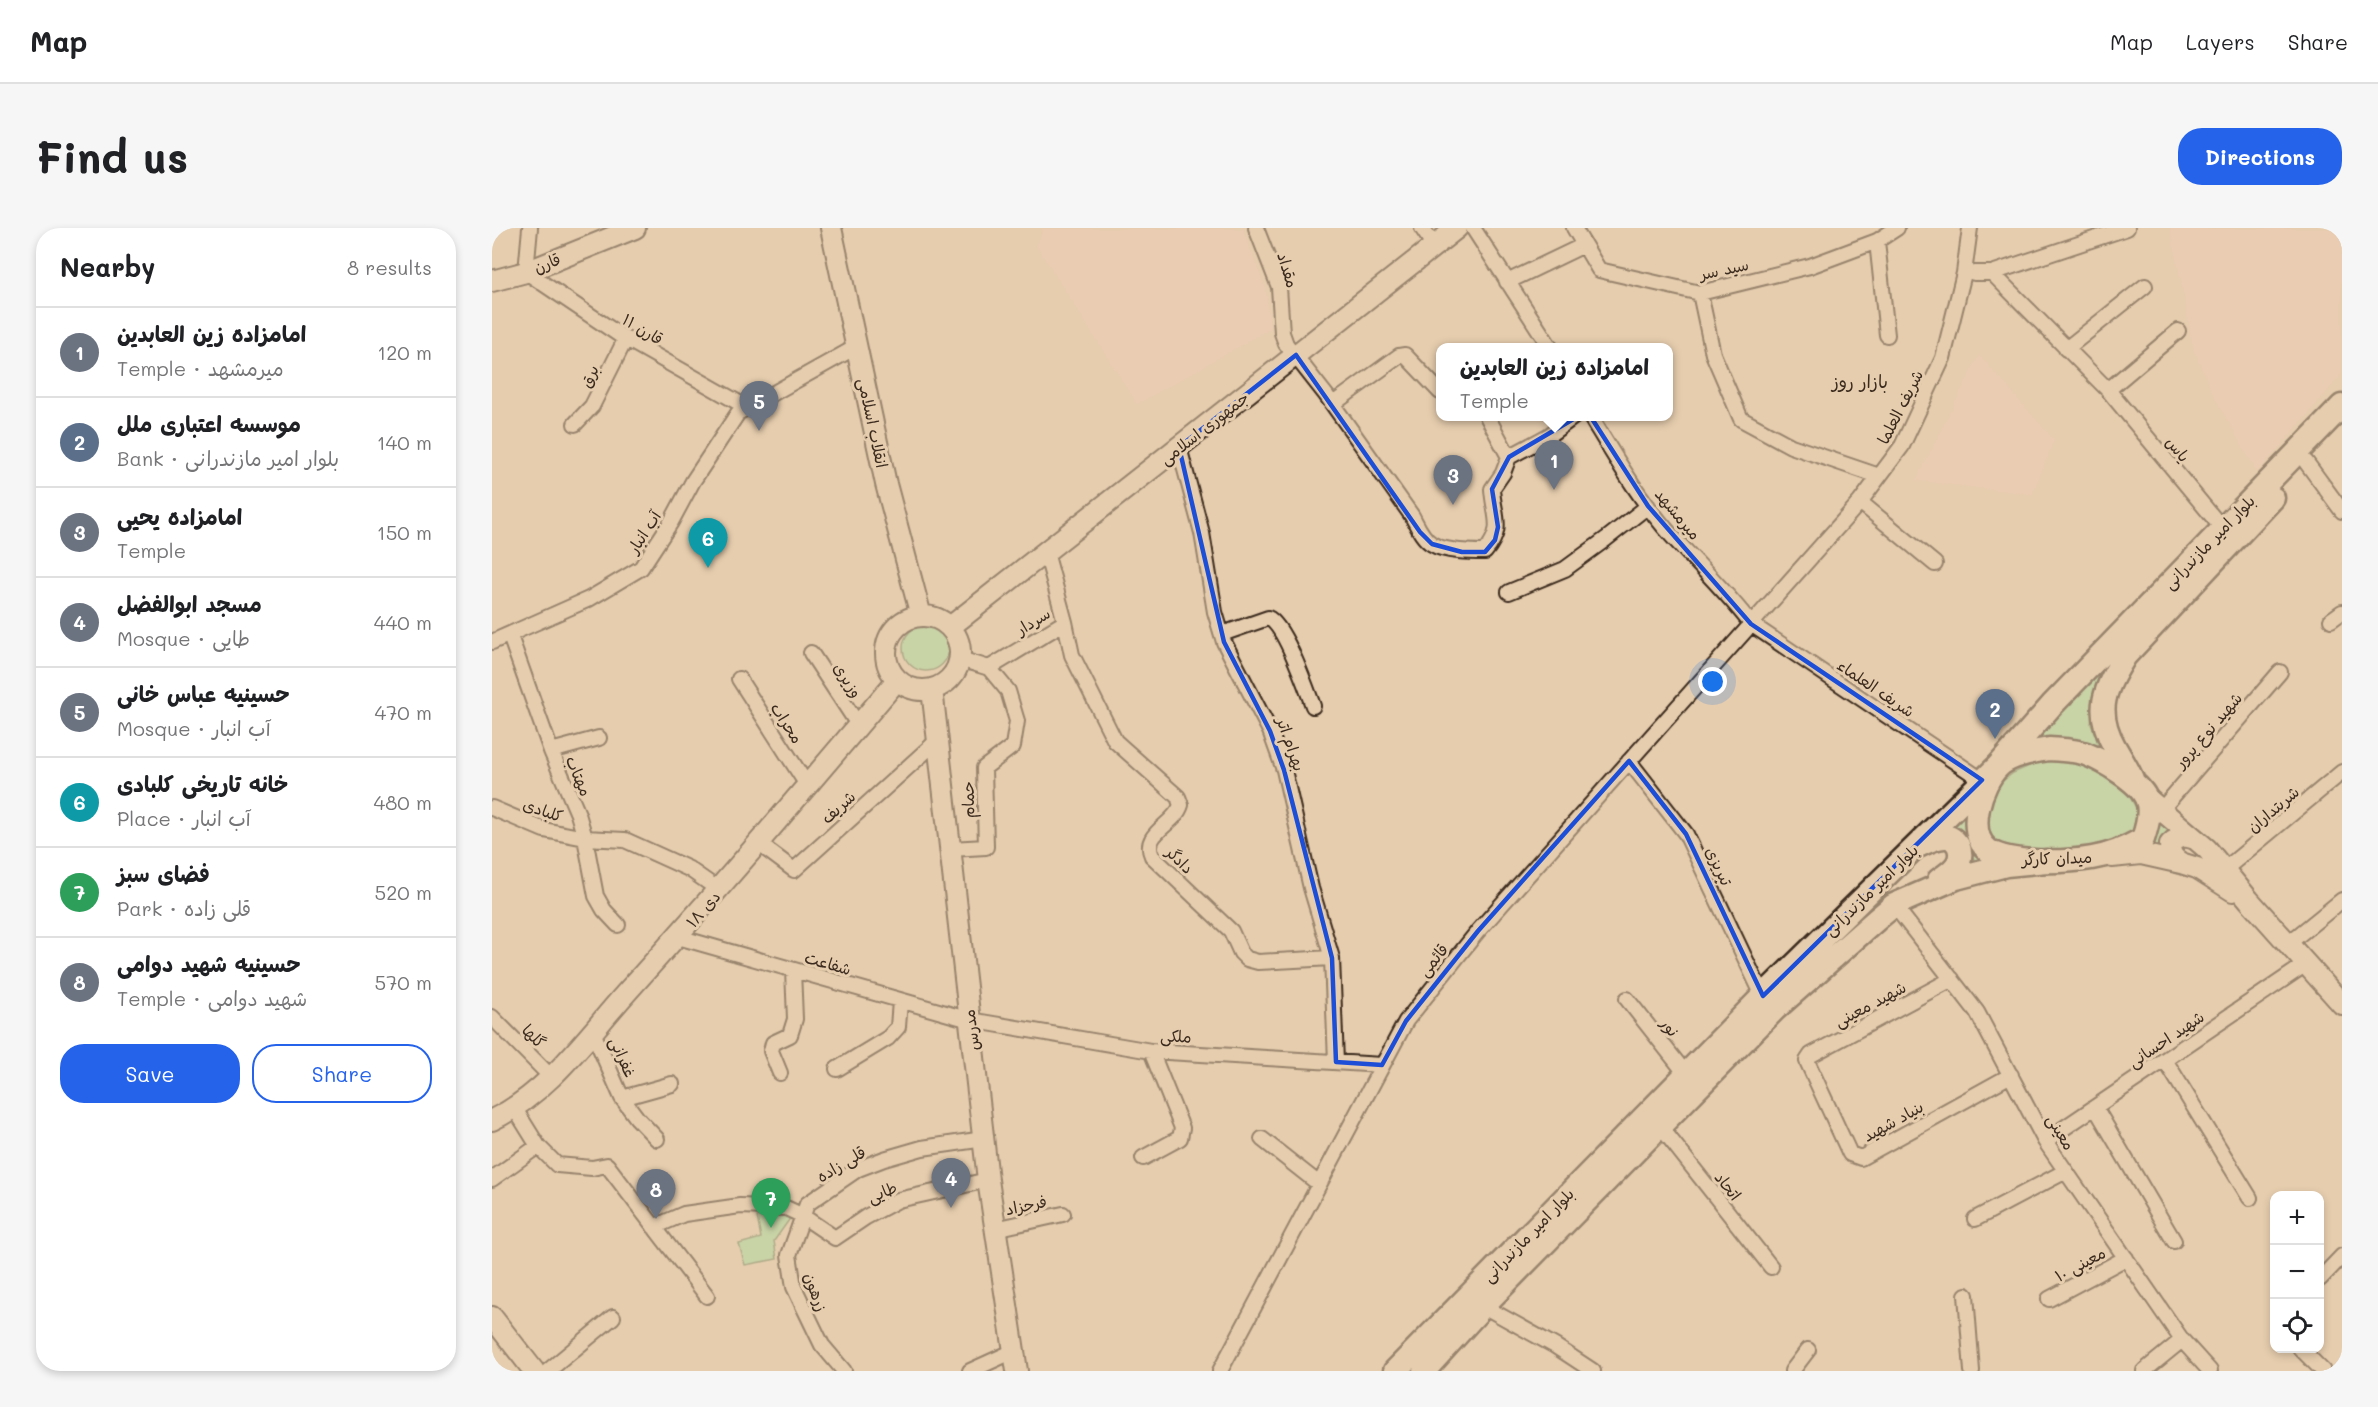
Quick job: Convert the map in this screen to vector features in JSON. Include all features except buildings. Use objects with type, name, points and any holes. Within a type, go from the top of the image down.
[{"type":"main road","name":"قارن","points":[[492,281],[526,272],[635,228]]},
{"type":"main road","name":"انقلاب اسلامی","points":[[831,228],[886,484],[921,616]]},
{"type":"main road","name":"جمهوری اسلامی","points":[[950,627],[1457,228]]},
{"type":"main road","name":"بلوار امیر مازندرانی","points":[[1395,1371],[1763,996],[1990,773],[2052,705],[2342,406]]},
{"type":"main road","name":"بلوار امیر مازندرانی","points":[[2147,798],[2106,731],[2102,709],[2114,675],[2125,656],[2342,424]]},
{"type":"main road","points":[[921,616],[937,618],[950,627],[957,637],[960,648],[960,659],[951,678],[932,689],[920,690],[908,687],[897,680],[888,666],[886,657],[888,640],[892,632],[905,621],[921,616]]},
{"type":"main road","name":"۱۸ دی","points":[[492,1120],[515,1109],[552,1078],[592,1030],[719,890],[897,680]]},
{"type":"main road","name":"مدرس","points":[[932,689],[988,1180],[1017,1371]]},
{"type":"main road","points":[[1990,773],[2035,752],[2049,749],[2086,754],[2122,774],[2207,849],[2306,964],[2339,994]]},
{"type":"main road","name":"میدان کارگر","points":[[1990,773],[1978,805],[1975,822],[1978,834],[1988,849],[2012,859],[2047,861],[2092,859],[2125,849],[2143,839],[2149,821],[2147,798]]},
{"type":"main road","points":[[2181,863],[2174,859],[2170,852],[2170,844],[2175,839],[2185,836],[2195,839]]},
{"type":"main road","points":[[1913,849],[1932,840],[1946,837],[1954,839],[1961,854],[1960,861],[1952,870],[1923,891]]},
{"type":"main road","points":[[2092,859],[2141,854],[2181,863],[2197,868],[2249,900]]},
{"type":"main road","name":"بلوار امیر مازندرانی","points":[[1430,1369],[1483,1306],[1775,1009],[1894,905],[1956,878],[1996,868],[2047,861]]},
{"type":"main road","points":[[492,1317],[534,1371]]},
{"type":"street","points":[[526,272],[530,228]]},
{"type":"street","name":"مقداد","points":[[1256,228],[1279,287],[1282,333],[1286,344],[1333,404],[1412,516],[1420,531],[1432,544],[1462,552],[1485,552],[1495,540],[1498,527],[1492,489],[1503,473],[1509,457]]},
{"type":"street","points":[[1422,228],[1434,246]]},
{"type":"street","points":[[1473,228],[1547,343]]},
{"type":"street","name":"سید سر","points":[[1574,228],[1599,270],[1700,293],[1810,266],[1877,241],[1897,228]]},
{"type":"street","name":"شریف العلما","points":[[1751,624],[1860,502],[1902,446],[1943,358],[1964,273],[1970,228]]},
{"type":"street","points":[[1974,273],[1992,273],[2127,228]]},
{"type":"street","points":[[1877,241],[1887,335]]},
{"type":"street","points":[[1508,282],[1584,245]]},
{"type":"street","name":"قارن ۱۱","points":[[526,272],[626,338],[748,408]]},
{"type":"street","name":"یاس","points":[[1992,273],[2108,390],[2222,528]]},
{"type":"street","points":[[2066,349],[2145,286]]},
{"type":"street","points":[[1700,293],[1713,354],[1741,419],[1791,446],[1879,476]]},
{"type":"street","points":[[2108,390],[2178,331]]},
{"type":"street","name":"برق","points":[[575,424],[592,406],[626,338]]},
{"type":"street","name":"آب انبار","points":[[492,642],[510,636],[589,599],[640,568],[738,413],[856,346]]},
{"type":"street","points":[[1333,404],[1399,356],[1405,355],[1436,388]]},
{"type":"street","points":[[1489,421],[1509,457],[1548,436],[1569,421]]},
{"type":"street","name":"میرمشهد","points":[[1593,421],[1648,506],[1737,605],[1751,624]]},
{"type":"street","name":"بهرام اتر","points":[[1179,447],[1202,533],[1215,612],[1222,634],[1270,731],[1284,770],[1311,888],[1332,958],[1336,1062]]},
{"type":"street","points":[[2306,462],[2342,511]]},
{"type":"street","points":[[1860,502],[1935,564]]},
{"type":"street","points":[[1509,592],[1565,569],[1648,506]]},
{"type":"street","name":"سردار","points":[[989,668],[1065,622],[1046,552]]},
{"type":"street","points":[[1222,634],[1268,618],[1275,621],[1296,663],[1313,705]]},
{"type":"street","name":"دادگر","points":[[1065,622],[1072,655],[1115,741],[1178,797],[1181,805],[1179,813],[1150,840],[1148,848],[1152,856],[1230,931],[1240,953],[1247,959],[1258,962],[1332,958]]},
{"type":"street","name":"قائمی","points":[[1220,1371],[1406,1021],[1478,931],[1751,624]]},
{"type":"street","name":"شریف العلماء","points":[[1751,624],[1990,773]]},
{"type":"street","name":"مهتاب","points":[[510,636],[551,751],[578,814],[596,896],[604,910],[618,925]]},
{"type":"street","name":"وزیری","points":[[811,653],[859,726]]},
{"type":"street","points":[[960,659],[989,668]]},
{"type":"street","name":"حمام","points":[[950,849],[986,847],[984,768],[1013,746],[1017,721],[1008,691],[989,668]]},
{"type":"street","name":"شهید نوع پرور","points":[[2147,798],[2280,672]]},
{"type":"street","name":"محراب","points":[[739,679],[807,786]]},
{"type":"street","points":[[551,751],[599,738]]},
{"type":"street","name":"شریف","points":[[758,843],[794,870],[938,740]]},
{"type":"street","name":"تبریزی","points":[[1629,761],[1686,834],[1763,996]]},
{"type":"street","name":"شربتداران","points":[[2224,870],[2342,772]]},
{"type":"street","name":"کلبادی","points":[[492,808],[544,830],[585,838],[625,840],[690,869],[719,890]]},
{"type":"street","points":[[2289,943],[2342,900]]},
{"type":"street","name":"معینی","points":[[1894,905],[1977,1012],[2045,1141],[2182,1340],[2210,1371]]},
{"type":"street","name":"شفاعت","points":[[678,937],[970,1020]]},
{"type":"street","name":"شهید احسانی","points":[[2045,1141],[2306,964]]},
{"type":"street","points":[[780,1073],[771,1051],[773,1043],[790,1035],[795,1018],[793,970]]},
{"type":"street","name":"شهید معینی","points":[[1807,1061],[1810,1055],[1952,979]]},
{"type":"street","name":"نور","points":[[1627,999],[1686,1074]]},
{"type":"street","points":[[837,1070],[893,1033],[898,1027],[900,1001]]},
{"type":"street","name":"گلها","points":[[492,1017],[552,1078]]},
{"type":"street","name":"ملکی","points":[[970,1020],[1151,1052],[1382,1065]]},
{"type":"street","name":"غفرانی","points":[[592,1030],[622,1098],[657,1139]]},
{"type":"street","points":[[1143,1158],[1179,1138],[1182,1128],[1151,1052]]},
{"type":"street","points":[[2165,1060],[2250,1198]]},
{"type":"street","name":"بنیاد شهید","points":[[1807,1061],[1850,1154],[1855,1158],[1861,1158],[2011,1075]]},
{"type":"street","name":"غفرانی","points":[[622,1098],[672,1084]]},
{"type":"street","points":[[2095,1107],[2174,1241]]},
{"type":"street","points":[[515,1109],[538,1146],[557,1165],[592,1168],[607,1165],[707,1296]]},
{"type":"street","name":"اتحاد","points":[[1660,1126],[1771,1267]]},
{"type":"street","name":"قلی زاده","points":[[801,1215],[807,1204],[858,1169],[922,1148],[984,1139]]},
{"type":"street","points":[[1262,1139],[1319,1184]]},
{"type":"street","points":[[492,1179],[538,1146]]},
{"type":"street","points":[[1975,1219],[2066,1171]]},
{"type":"street","name":"طایی","points":[[801,1215],[835,1238],[866,1216],[898,1200],[988,1180]]},
{"type":"street","points":[[654,1227],[684,1214],[740,1206],[786,1208],[801,1215]]},
{"type":"street","name":"فرحزاد","points":[[995,1229],[1063,1214]]},
{"type":"street","name":"زرهون","points":[[801,1215],[789,1255],[794,1287],[822,1345],[844,1371]]},
{"type":"street","points":[[2324,1274],[2342,1256]]},
{"type":"street","name":"معینی ۱۰","points":[[2049,1299],[2126,1258]]},
{"type":"street","points":[[1966,1295],[1972,1371]]},
{"type":"street","points":[[1483,1306],[1555,1346],[1593,1371]]},
{"type":"street","points":[[548,1371],[613,1317]]},
{"type":"street","points":[[2144,1371],[2182,1340]]},
{"type":"street","points":[[1792,1371],[1808,1350]]},
{"type":"street","points":[[970,1371],[1014,1351]]},
{"type":"street","points":[[2305,1353],[2323,1371]]},
{"type":"highlighted area","points":[[1296,355],[1420,532],[1432,544],[1462,552],[1485,552],[1495,540],[1498,527],[1492,489],[1509,457],[1587,411],[1648,506],[1751,624],[1982,780],[1763,996],[1686,834],[1629,761],[1478,931],[1406,1021],[1382,1065],[1336,1062],[1332,958],[1284,770],[1270,731],[1224,642],[1179,447]]},
{"type":"shaded area","points":[[1043,228],[1243,228],[1266,288],[1271,329],[1137,405],[1036,246]]},
{"type":"shaded area","points":[[2170,228],[2342,228],[2342,375],[2257,474],[2214,397],[2193,349]]},
{"type":"shaded area","points":[[1979,354],[2055,440],[2033,495],[1915,481]]},
{"type":"green space","points":[[2272,493],[2094,707],[2091,724],[2101,751],[2021,747]]},
{"type":"green space","points":[[926,625],[935,626],[943,631],[948,639],[948,657],[943,665],[935,670],[926,671],[917,670],[909,665],[904,657],[903,648],[904,639],[909,631],[917,626]]},
{"type":"green space","points":[[2043,760],[2078,764],[2106,777],[2127,792],[2138,811],[2135,831],[2109,843],[2065,852],[2020,851],[1994,841],[1987,826],[1990,803],[1999,784],[2013,773]]},
{"type":"green space","points":[[1972,804],[1997,859],[1975,863],[1966,841],[1934,834]]},
{"type":"green space","points":[[2153,811],[2181,833],[2166,855],[2146,851]]},
{"type":"green space","points":[[786,1212],[791,1217],[774,1241],[777,1259],[745,1265],[739,1244],[761,1238],[757,1217]]},
{"type":"place","name":"حسینیه عباس خانی","points":[[759,431]]},
{"type":"place","name":"امامزاده زین العابدین","points":[[1554,490]]},
{"type":"place","name":"امامزاده یحیی","points":[[1453,505]]},
{"type":"place","name":"خانه تاریخی کلبادی","points":[[708,568]]},
{"type":"place","name":"موسسه اعتباری ملل","points":[[1995,739]]},
{"type":"place","name":"مسجد ابوالفضل","points":[[951,1208]]},
{"type":"place","name":"حسینیه شهید دوامی","points":[[656,1219]]},
{"type":"place","name":"فضای سبز","points":[[771,1228]]},
{"type":"district","name":"بازار روز","points":[[1860,382]]}]
